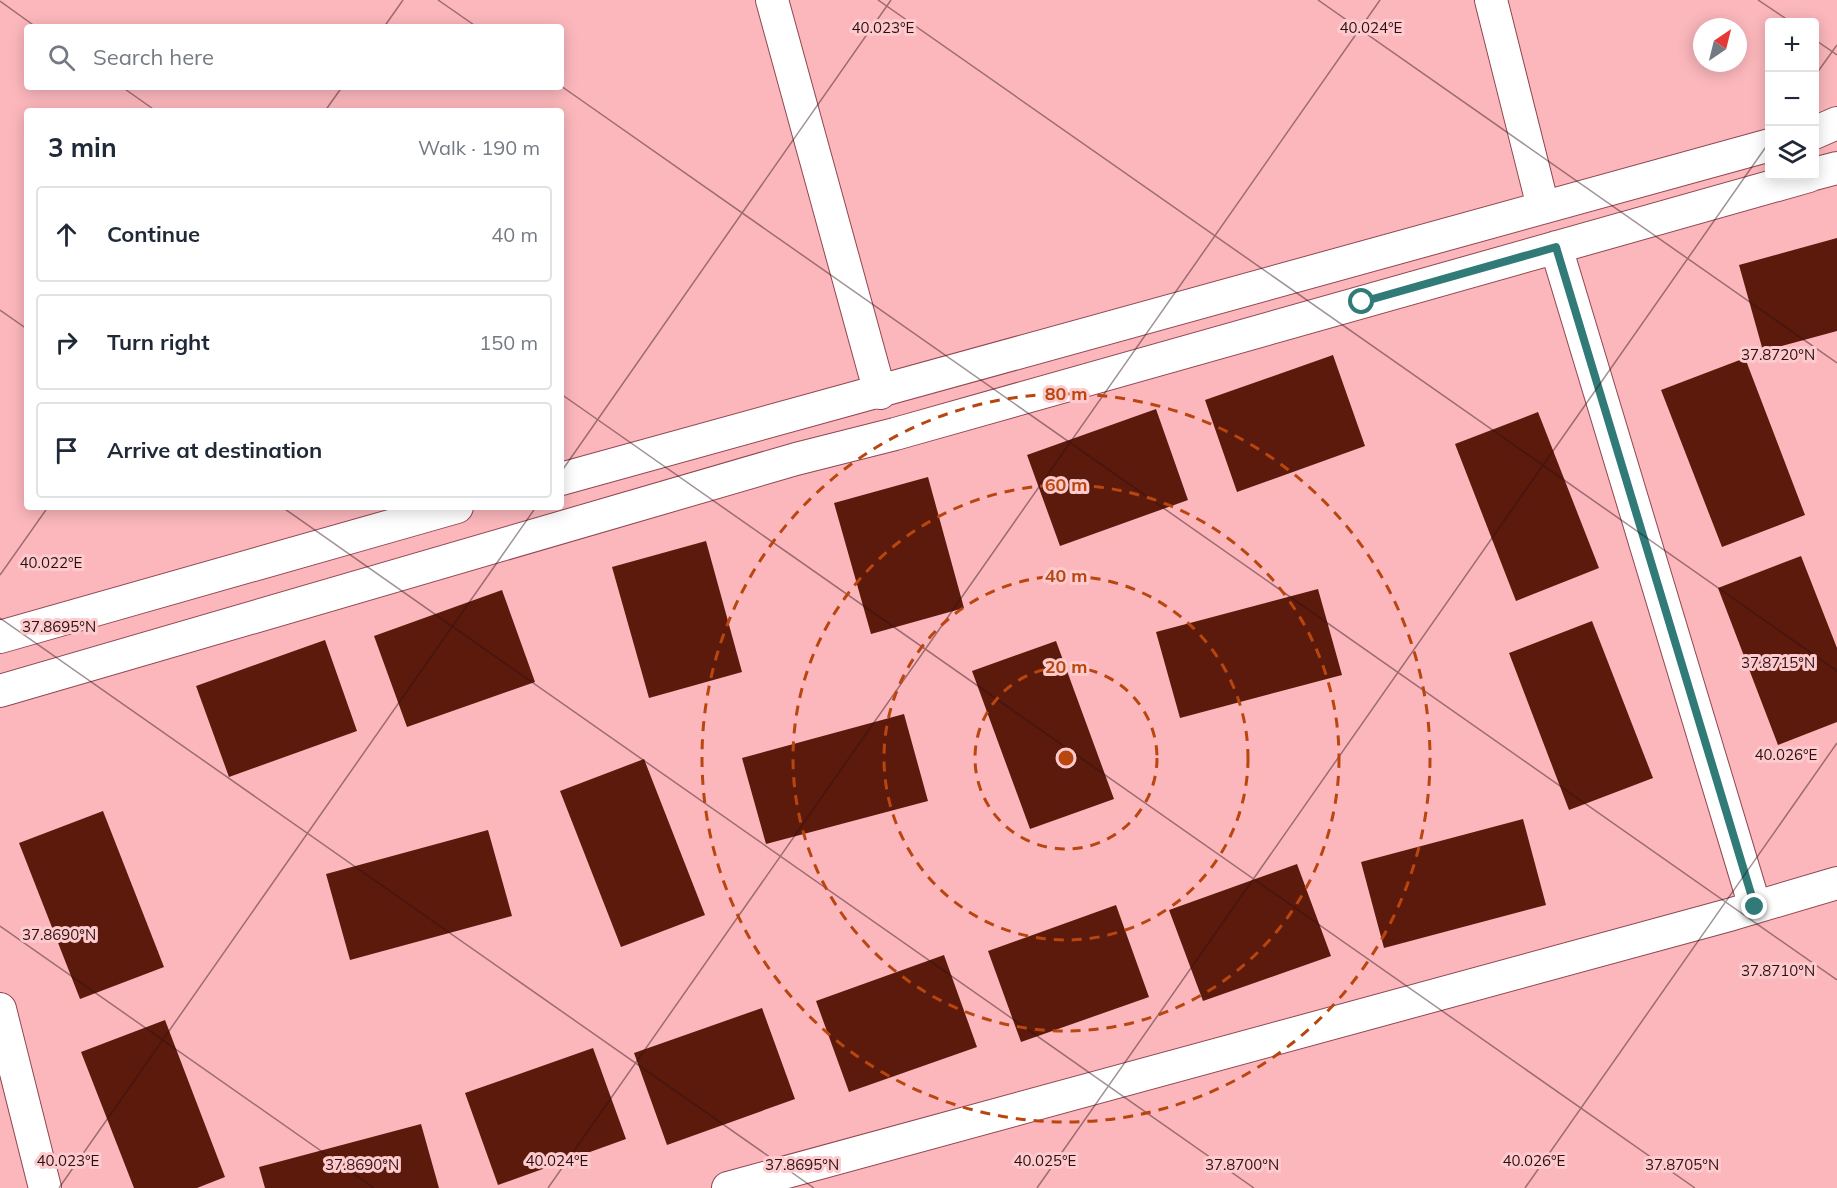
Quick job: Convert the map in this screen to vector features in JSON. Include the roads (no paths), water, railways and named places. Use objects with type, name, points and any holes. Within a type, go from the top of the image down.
[{"type":"street","points":[[772,0],[880,393]]},
{"type":"street","points":[[1491,0],[1543,207]]},
{"type":"street","points":[[1819,131],[1837,123]]},
{"type":"street","points":[[564,478],[880,393],[1765,146]]},
{"type":"street","points":[[1819,173],[1837,168]]},
{"type":"street","points":[[0,691],[796,459],[896,434],[1795,180]]},
{"type":"street","points":[[1556,247],[1755,907]]},
{"type":"street","points":[[0,637],[446,510]]},
{"type":"street","points":[[728,1188],[1837,883]]},
{"type":"street","points":[[0,1009],[45,1188]]}]
